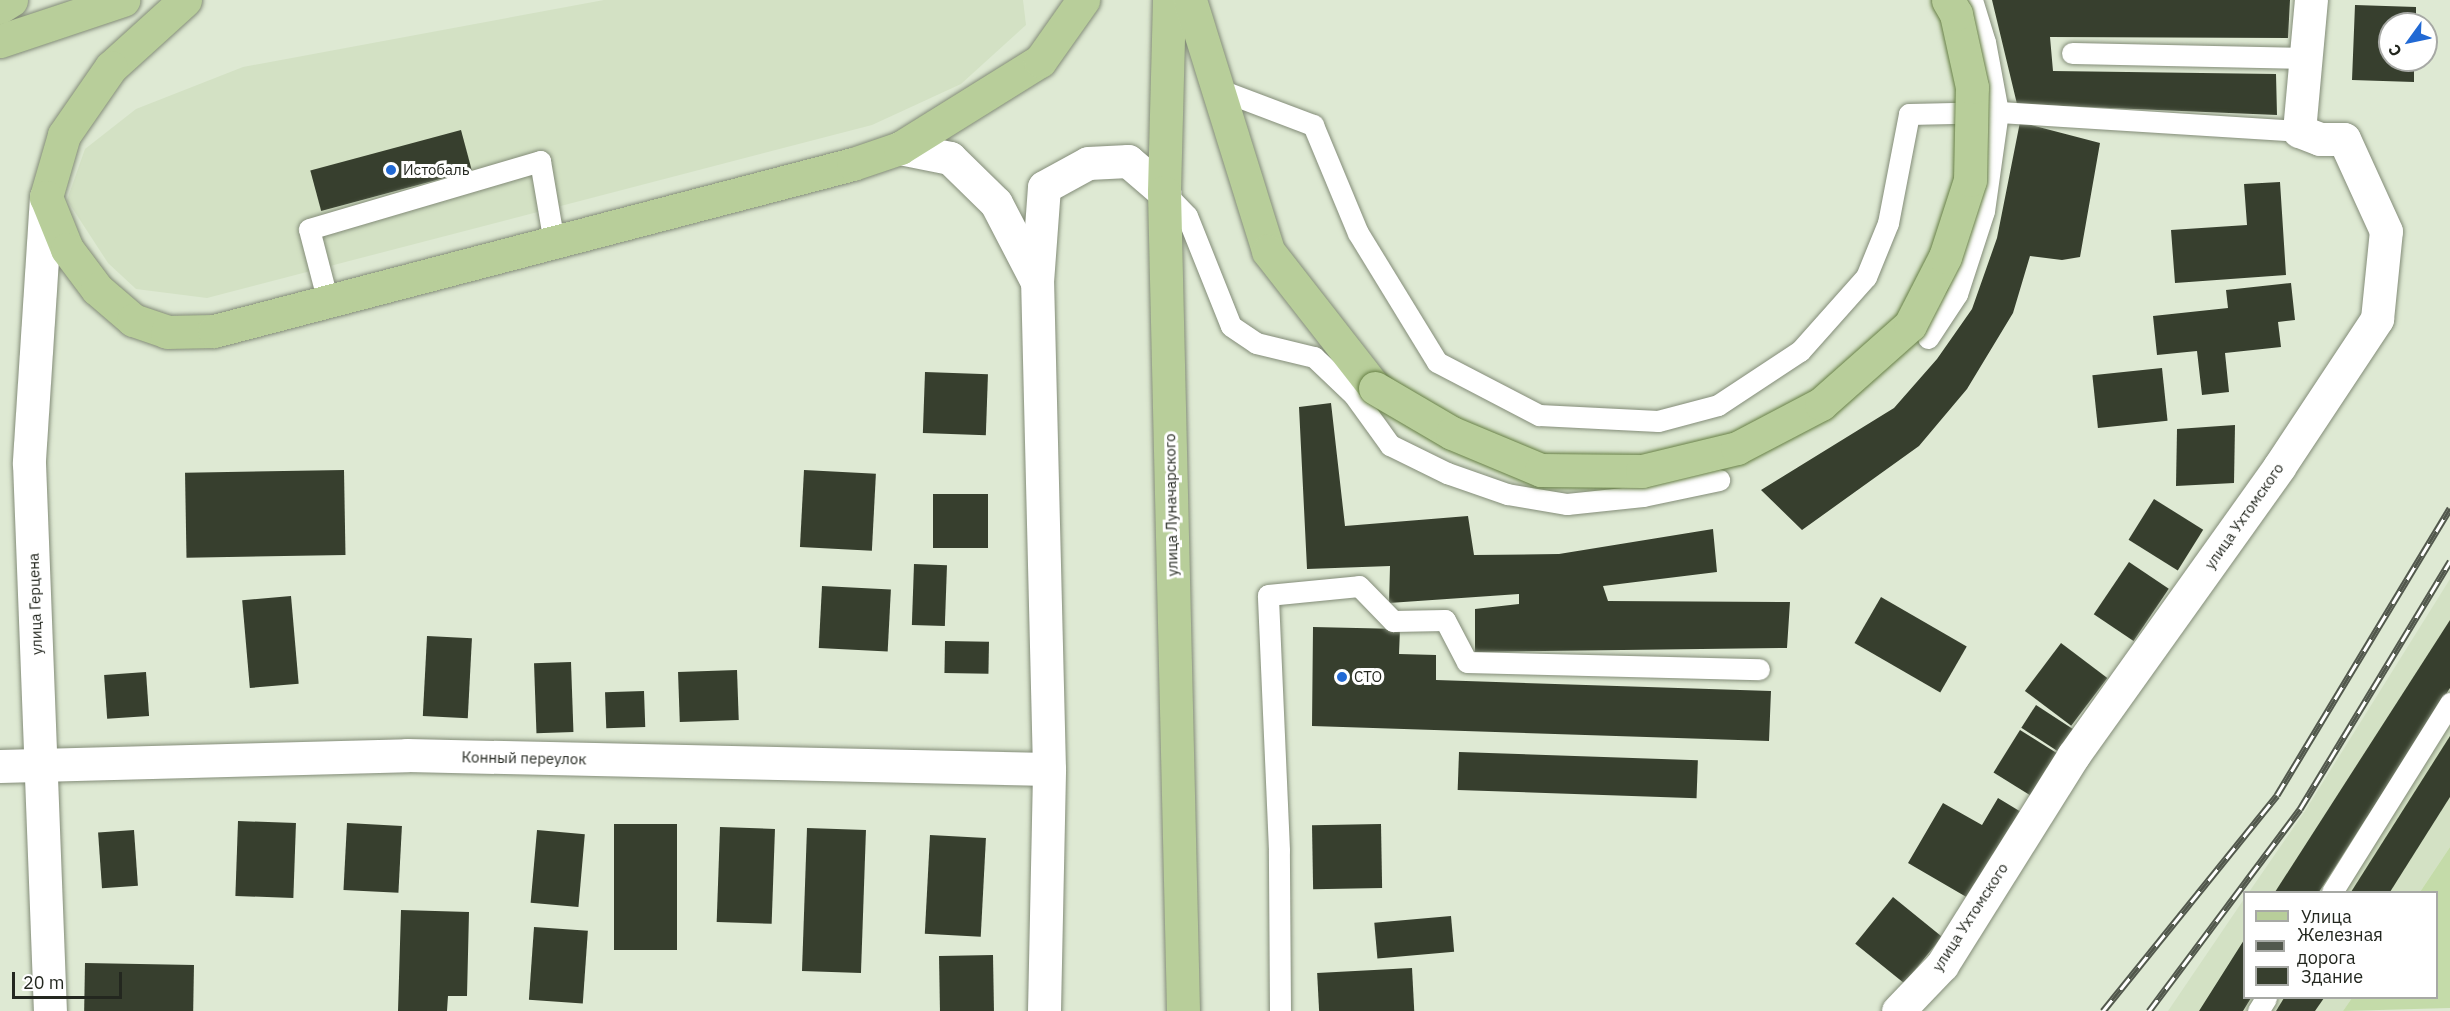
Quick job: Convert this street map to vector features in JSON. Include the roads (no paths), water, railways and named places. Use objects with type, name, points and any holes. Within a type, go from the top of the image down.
[{"type":"main road","points":[[0,7],[11,0]]},
{"type":"main road","points":[[0,41],[123,0]]},
{"type":"main road","points":[[185,0],[105,76],[64,135],[46,197],[67,249],[97,289],[133,320],[167,332],[214,332],[853,164],[900,148],[1040,61],[1083,0]]},
{"type":"main road","name":"улица Луначарского","points":[[1169,0],[1164,192],[1184,1011]]},
{"type":"main road","points":[[1190,0],[1215,88],[1268,251],[1375,388],[1452,433],[1541,470],[1642,471],[1737,448],[1821,404],[1910,325],[1945,257],[1970,180],[1972,87],[1956,14],[1948,0]]},
{"type":"street","points":[[2299,131],[2308,58],[2311,0]]},
{"type":"street","name":"улица Ухтомского","points":[[1898,1011],[1942,965],[2073,756],[2279,467],[2377,319],[2386,231],[2344,139],[2320,140],[2299,131]]},
{"type":"street","points":[[900,148],[950,158],[996,203],[1036,282]]},
{"type":"street","points":[[1044,1011],[1049,769],[1036,282],[1044,187],[1088,163],[1128,161],[1164,192]]},
{"type":"street","name":"улица Герцена","points":[[46,197],[29,463],[50,1011]]},
{"type":"street","name":"Конный переулок","points":[[0,766],[407,755],[1049,769]]},
{"type":"lane","points":[[1928,338],[1957,294],[1984,211],[1998,112],[1985,42],[1972,0]]},
{"type":"lane","points":[[2072,52],[2308,58]]},
{"type":"lane","points":[[1215,88],[1313,125],[1358,233],[1437,362],[1539,415],[1658,421],[1718,405],[1800,351],[1866,277],[1888,223],[1909,114],[1998,112],[2299,131]]},
{"type":"lane","points":[[328,302],[309,229],[540,161],[554,243]]},
{"type":"lane","points":[[1164,192],[1187,216],[1231,327],[1256,342],[1314,357],[1354,395],[1390,445],[1447,473],[1508,494],[1567,504],[1643,496],[1719,480]]},
{"type":"lane","points":[[1280,1011],[1279,850],[1268,595],[1359,586],[1393,621],[1445,620],[1467,662],[1759,669]]},
{"type":"lane","points":[[2333,891],[2450,703]]},
{"type":"railway","points":[[2103,1011],[2277,795],[2450,508]]},
{"type":"railway","points":[[2149,1011],[2300,809],[2450,561]]},
{"type":"place","name":"Истобаль","points":[[391,170]]},
{"type":"place","name":"СТО","points":[[1342,677]]}]
